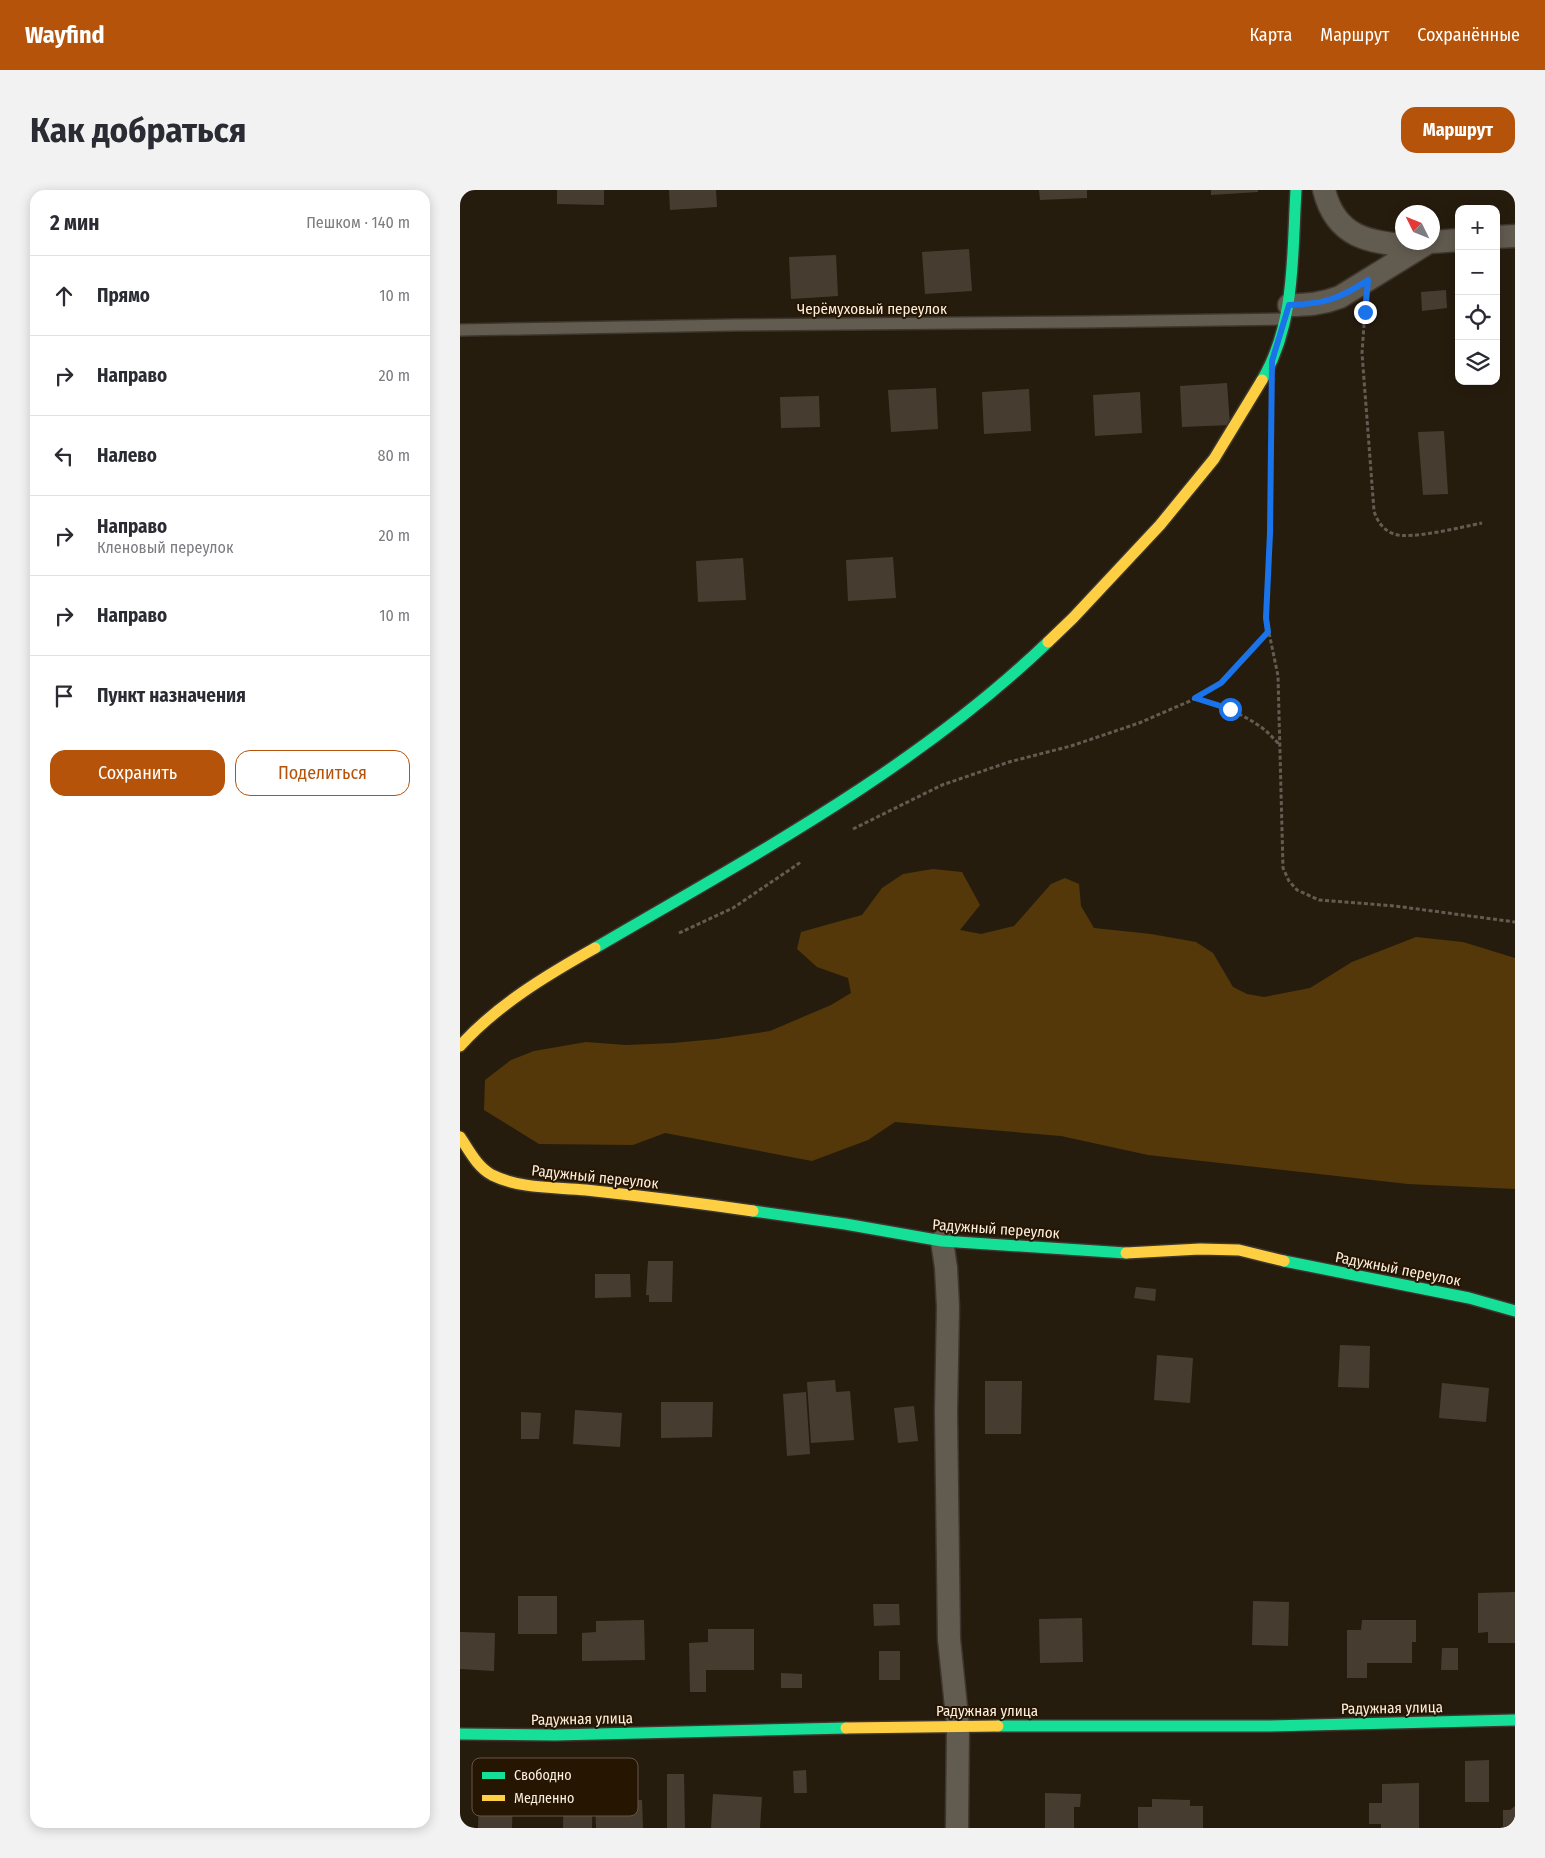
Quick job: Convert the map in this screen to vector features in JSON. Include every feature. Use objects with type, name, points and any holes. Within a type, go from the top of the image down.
[{"type":"street","points":[[460,1046],[469,1036],[519,994],[568,963],[768,847],[888,771],[970,711],[1019,670],[1073,618],[1160,525],[1214,459],[1272,361],[1287,312],[1296,190]]},
{"type":"street","points":[[1324,190],[1331,210],[1348,230],[1360,238],[1395,242]]},
{"type":"street","points":[[1500,236],[1515,236]]},
{"type":"street","points":[[1440,242],[1455,240]]},
{"type":"street","points":[[1287,312],[1340,297],[1417,250]]},
{"type":"street","name":"Радужный переулок","points":[[460,1137],[477,1163],[490,1174],[508,1182],[707,1204],[844,1224],[942,1241],[1140,1254],[1210,1249],[1239,1250],[1469,1298],[1515,1311]]},
{"type":"street","points":[[942,1241],[946,1268],[948,1307],[946,1412],[949,1639],[958,1726],[957,1828]]},
{"type":"street","name":"Радужная улица","points":[[460,1734],[555,1735],[958,1726],[1269,1726],[1515,1720]]},
{"type":"lane","name":"Черёмуховый переулок","points":[[460,330],[734,324],[1081,322],[1287,312]]},
{"type":"path","points":[[1368,280],[1362,353],[1374,511],[1378,520],[1391,533],[1407,536],[1482,523]]},
{"type":"path","points":[[1272,418],[1266,618],[1278,676],[1283,868],[1289,882],[1297,890],[1319,900],[1395,906],[1515,922]]},
{"type":"path","points":[[849,831],[942,785],[1009,762],[1071,746],[1139,724],[1195,698],[1221,683],[1268,632]]},
{"type":"path","points":[[1195,698],[1230,709],[1245,717],[1260,726],[1280,744]]},
{"type":"path","points":[[673,936],[733,908],[804,859]]},
{"type":"shaded area","points":[[933,869],[962,872],[980,905],[960,930],[981,934],[1014,926],[1051,884],[1065,878],[1079,884],[1081,906],[1094,928],[1151,934],[1196,942],[1213,953],[1233,987],[1247,994],[1264,997],[1310,988],[1352,962],[1416,937],[1463,942],[1515,958],[1515,1189],[1408,1184],[1148,1155],[1061,1136],[895,1122],[868,1140],[812,1161],[665,1133],[633,1145],[539,1144],[484,1110],[485,1080],[511,1060],[534,1051],[586,1042],[626,1045],[673,1043],[770,1031],[831,1005],[851,993],[848,978],[817,967],[797,949],[801,932],[862,915],[882,888],[903,874]]},
{"type":"building","points":[[557,190],[604,190],[604,205],[557,204]]},
{"type":"building","points":[[669,190],[716,190],[717,207],[670,210]]},
{"type":"building","points":[[1039,190],[1087,190],[1087,198],[1040,200]]},
{"type":"building","points":[[1211,190],[1258,190],[1258,192],[1211,195]]},
{"type":"building","points":[[969,249],[972,291],[925,294],[922,252]]},
{"type":"building","points":[[836,255],[838,296],[791,299],[789,257]]},
{"type":"building","points":[[1446,290],[1447,308],[1422,311],[1421,292]]},
{"type":"building","points":[[1227,383],[1230,425],[1182,427],[1180,386]]},
{"type":"building","points":[[936,388],[938,429],[891,432],[888,390]]},
{"type":"building","points":[[1029,389],[1031,431],[984,434],[982,392]]},
{"type":"building","points":[[1140,392],[1142,433],[1095,436],[1093,395]]},
{"type":"building","points":[[819,396],[820,427],[781,428],[780,397]]},
{"type":"building","points":[[1444,431],[1448,494],[1423,495],[1418,432]]},
{"type":"building","points":[[893,557],[896,598],[848,601],[846,560]]},
{"type":"building","points":[[743,558],[746,600],[698,602],[696,561]]},
{"type":"building","points":[[648,1261],[673,1261],[672,1302],[649,1302],[649,1295],[646,1295]]},
{"type":"building","points":[[595,1274],[630,1274],[631,1297],[595,1298]]},
{"type":"building","points":[[1136,1287],[1156,1289],[1155,1301],[1134,1298]]},
{"type":"building","points":[[1340,1345],[1370,1346],[1369,1388],[1338,1387]]},
{"type":"building","points":[[1157,1355],[1193,1358],[1190,1403],[1154,1400]]},
{"type":"building","points":[[835,1380],[836,1392],[850,1391],[854,1440],[811,1443],[807,1382]]},
{"type":"building","points":[[985,1381],[1022,1381],[1021,1434],[985,1434]]},
{"type":"building","points":[[1442,1383],[1489,1388],[1486,1422],[1439,1418]]},
{"type":"building","points":[[806,1392],[810,1454],[787,1456],[783,1394]]},
{"type":"building","points":[[661,1402],[713,1402],[712,1437],[661,1438]]},
{"type":"building","points":[[914,1406],[918,1441],[898,1443],[894,1408]]},
{"type":"building","points":[[575,1410],[622,1413],[620,1447],[573,1444]]},
{"type":"building","points":[[521,1412],[541,1413],[539,1439],[521,1439]]},
{"type":"building","points":[[1515,1592],[1515,1643],[1488,1643],[1488,1632],[1478,1633],[1478,1593]]},
{"type":"building","points":[[518,1596],[557,1596],[557,1634],[518,1634]]},
{"type":"building","points":[[1253,1601],[1289,1602],[1288,1646],[1252,1645]]},
{"type":"building","points":[[873,1604],[899,1604],[900,1625],[874,1626]]},
{"type":"building","points":[[1082,1618],[1083,1662],[1040,1663],[1039,1619]]},
{"type":"building","points":[[644,1620],[645,1660],[582,1661],[582,1633],[596,1632],[596,1621]]},
{"type":"building","points":[[1362,1620],[1416,1620],[1416,1642],[1412,1642],[1412,1663],[1367,1663],[1367,1678],[1347,1678],[1347,1630],[1361,1630]]},
{"type":"building","points":[[708,1629],[754,1629],[754,1670],[706,1670],[706,1692],[690,1692],[689,1643],[708,1642]]},
{"type":"building","points":[[460,1632],[495,1633],[494,1671],[460,1669]]},
{"type":"building","points":[[1442,1648],[1458,1648],[1458,1670],[1441,1670]]},
{"type":"building","points":[[879,1651],[900,1651],[900,1680],[879,1680]]},
{"type":"building","points":[[781,1673],[802,1674],[802,1688],[781,1688]]},
{"type":"building","points":[[1489,1760],[1489,1802],[1465,1802],[1465,1761]]},
{"type":"building","points":[[806,1770],[807,1793],[794,1793],[793,1771]]},
{"type":"building","points":[[667,1774],[684,1774],[685,1828],[667,1828]]},
{"type":"building","points":[[1419,1783],[1419,1828],[1381,1828],[1381,1824],[1369,1824],[1369,1803],[1382,1803],[1382,1784]]},
{"type":"building","points":[[1045,1793],[1081,1794],[1080,1807],[1074,1807],[1074,1828],[1045,1828]]},
{"type":"building","points":[[713,1794],[762,1797],[760,1828],[711,1828]]},
{"type":"building","points":[[1152,1799],[1190,1800],[1190,1806],[1203,1806],[1203,1828],[1138,1828],[1138,1807],[1152,1807]]},
{"type":"building","points":[[638,1800],[642,1800],[643,1828],[596,1828],[596,1816],[638,1816]]},
{"type":"building","points":[[1515,1806],[1515,1828],[1503,1828],[1503,1810],[1510,1810]]},
{"type":"building","points":[[478,1816],[512,1816],[512,1828],[478,1828]]},
{"type":"building","points":[[563,1816],[592,1816],[592,1828],[563,1828]]},
{"type":"traffic: fast","points":[[1262,380],[1273,358],[1287,312],[1296,190]]},
{"type":"traffic: fast","points":[[595,948],[773,844],[888,770],[944,730],[997,688],[1048,642]]},
{"type":"traffic: fast","points":[[753,1211],[845,1224],[942,1241],[1126,1253]]},
{"type":"traffic: fast","points":[[1284,1261],[1469,1298],[1515,1311]]},
{"type":"traffic: fast","points":[[998,1726],[1269,1726],[1515,1720]]},
{"type":"traffic: fast","points":[[460,1734],[555,1735],[846,1728]]},
{"type":"traffic: slow","points":[[1048,642],[1160,525],[1214,459],[1262,380]]},
{"type":"traffic: slow","points":[[460,1046],[474,1031],[506,1004],[541,980],[595,948]]},
{"type":"traffic: slow","points":[[460,1137],[482,1168],[492,1175],[514,1183],[691,1202],[753,1211]]},
{"type":"traffic: slow","points":[[1126,1253],[1200,1249],[1239,1250],[1284,1261]]},
{"type":"traffic: slow","points":[[846,1728],[998,1726]]},
{"type":"route","points":[[1230,709],[1195,698],[1221,683],[1268,632],[1266,618],[1270,533],[1272,361],[1289,305],[1312,305],[1326,302],[1340,297],[1368,280],[1365,312]]}]
